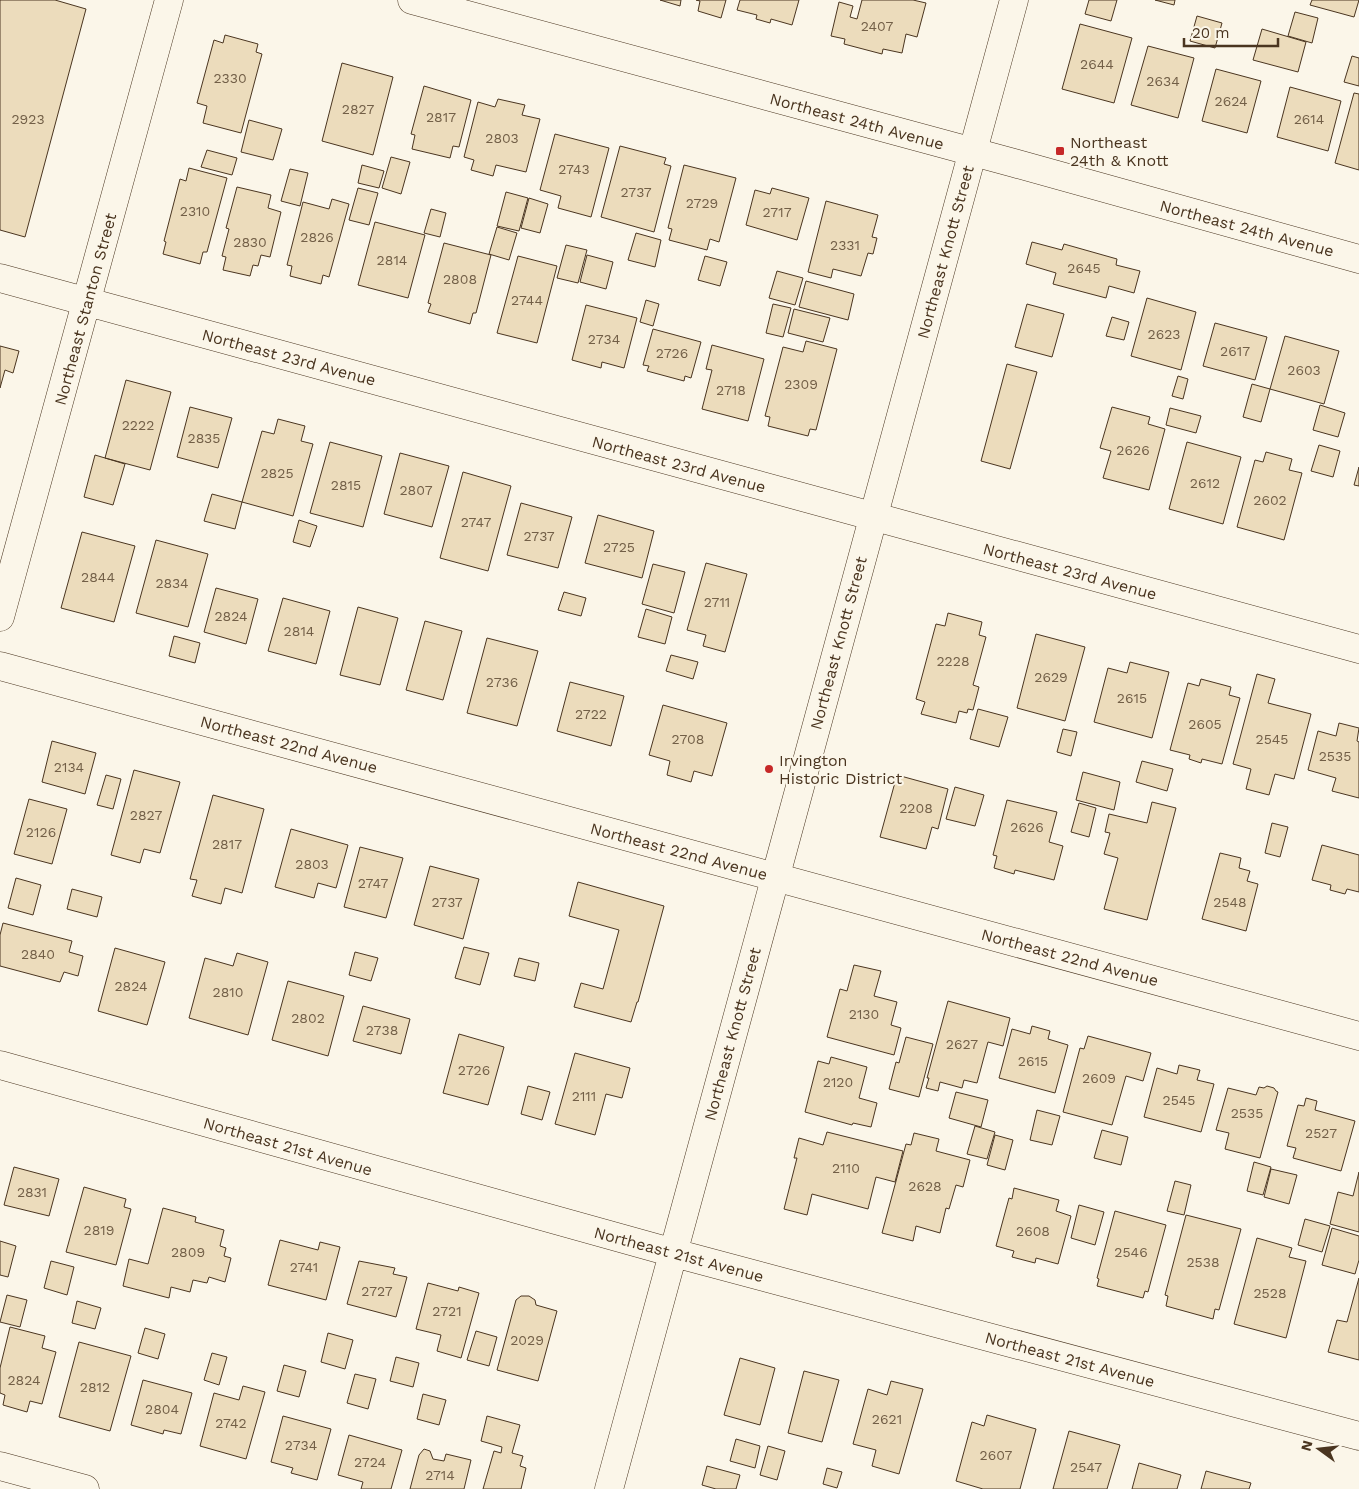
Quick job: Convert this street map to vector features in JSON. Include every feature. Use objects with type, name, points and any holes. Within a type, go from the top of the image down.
[{"type":"street","name":"Northeast Stanton Street","points":[[0,617],[169,0]]},
{"type":"street","name":"Northeast 24th Avenue","points":[[412,0],[1359,259]]},
{"type":"street","name":"Northeast Knott Street","points":[[609,1489],[1014,0]]},
{"type":"street","name":"Northeast 23rd Avenue","points":[[0,278],[1359,649]]},
{"type":"street","name":"Northeast 22nd Avenue","points":[[0,666],[1359,1036]]},
{"type":"street","name":"Northeast 21st Avenue","points":[[0,1066],[674,1253],[1359,1436]]},
{"type":"street","points":[[0,1466],[85,1489]]},
{"type":"building","points":[[0,0],[55,0],[86,9],[25,237],[0,230]]},
{"type":"building","points":[[660,0],[681,0],[680,6]]},
{"type":"building","points":[[696,0],[726,0],[721,18],[698,11],[700,1]]},
{"type":"building","points":[[740,0],[799,0],[792,25],[771,19],[770,23],[756,19],[757,15],[737,10]]},
{"type":"building","points":[[862,0],[913,0],[926,3],[917,37],[906,34],[902,53],[883,49],[882,54],[844,44],[845,39],[831,36],[839,2],[853,6],[850,17],[857,19]]},
{"type":"building","points":[[1089,0],[1117,0],[1111,21],[1085,14]]},
{"type":"building","points":[[1155,0],[1175,0],[1174,5]]},
{"type":"building","points":[[1312,0],[1359,0],[1354,17],[1310,5]]},
{"type":"building","points":[[1295,12],[1318,18],[1312,43],[1288,36]]},
{"type":"building","points":[[1197,16],[1222,23],[1215,48],[1190,41]]},
{"type":"building","points":[[1080,24],[1132,38],[1114,103],[1062,89]]},
{"type":"building","points":[[1262,29],[1306,42],[1298,72],[1253,60]]},
{"type":"building","points":[[225,35],[258,44],[256,52],[262,54],[241,133],[203,123],[207,106],[197,103],[214,40],[223,43]]},
{"type":"building","points":[[1148,46],[1194,58],[1178,118],[1131,105]]},
{"type":"building","points":[[1352,56],[1359,58],[1359,86],[1344,82]]},
{"type":"building","points":[[342,63],[393,77],[373,155],[322,141]]},
{"type":"building","points":[[1216,69],[1261,81],[1247,133],[1202,121]]},
{"type":"building","points":[[424,86],[471,100],[459,147],[453,146],[450,158],[412,149],[415,135],[411,134]]},
{"type":"building","points":[[1290,87],[1341,101],[1328,151],[1277,137]]},
{"type":"building","points":[[1354,93],[1359,94],[1359,170],[1335,163]]},
{"type":"building","points":[[498,99],[525,105],[522,115],[540,119],[526,172],[496,165],[493,176],[471,170],[474,160],[464,157],[478,102],[495,107]]},
{"type":"building","points":[[249,120],[282,129],[273,160],[241,152]]},
{"type":"building","points":[[555,134],[609,148],[591,217],[558,208],[561,196],[540,190]]},
{"type":"building","points":[[620,146],[666,158],[664,164],[671,166],[654,232],[601,217]]},
{"type":"building","points":[[207,150],[237,158],[232,175],[201,167]]},
{"type":"building","points":[[391,157],[410,162],[401,194],[382,188]]},
{"type":"building","points":[[362,165],[384,171],[379,188],[358,183]]},
{"type":"building","points":[[684,165],[736,178],[719,242],[710,239],[707,250],[669,240],[672,229],[668,228]]},
{"type":"building","points":[[189,168],[227,178],[207,252],[203,252],[200,264],[163,254],[166,242],[164,241],[180,179],[186,181]]},
{"type":"building","points":[[290,169],[308,173],[300,206],[281,201]]},
{"type":"building","points":[[237,187],[271,195],[268,208],[281,212],[270,257],[261,255],[258,266],[253,265],[250,276],[223,270],[226,257],[222,256],[229,229],[226,228]]},
{"type":"building","points":[[358,188],[378,193],[369,225],[349,220]]},
{"type":"building","points":[[772,188],[809,198],[797,240],[746,225],[755,190],[770,194]]},
{"type":"building","points":[[506,192],[528,198],[519,231],[497,226]]},
{"type":"building","points":[[529,198],[548,204],[540,233],[521,228]]},
{"type":"building","points":[[332,199],[349,204],[329,277],[323,275],[321,284],[290,276],[292,266],[287,265],[303,202],[329,209]]},
{"type":"building","points":[[826,201],[878,215],[872,237],[877,238],[873,254],[868,253],[861,276],[833,269],[831,278],[808,272]]},
{"type":"building","points":[[431,209],[446,213],[440,237],[424,233]]},
{"type":"building","points":[[375,222],[425,235],[408,298],[358,285]]},
{"type":"building","points":[[497,227],[517,233],[509,260],[489,254]]},
{"type":"building","points":[[636,233],[661,240],[655,267],[628,260]]},
{"type":"building","points":[[1032,242],[1062,250],[1064,244],[1117,259],[1116,265],[1140,271],[1134,293],[1109,286],[1106,298],[1053,284],[1056,273],[1026,264]]},
{"type":"building","points":[[444,243],[491,255],[476,313],[473,313],[470,324],[428,312],[431,304],[428,303]]},
{"type":"building","points":[[566,245],[587,250],[578,283],[557,278]]},
{"type":"building","points":[[587,255],[613,262],[606,289],[580,282]]},
{"type":"building","points":[[518,256],[557,266],[537,343],[497,333]]},
{"type":"building","points":[[705,256],[727,262],[720,286],[698,280]]},
{"type":"building","points":[[777,271],[803,278],[795,305],[769,298]]},
{"type":"building","points":[[806,281],[854,294],[848,320],[799,307]]},
{"type":"building","points":[[1147,298],[1196,312],[1181,370],[1131,356]]},
{"type":"building","points":[[646,300],[659,304],[653,326],[640,322]]},
{"type":"building","points":[[773,304],[791,308],[783,337],[766,333]]},
{"type":"building","points":[[1027,304],[1064,314],[1052,357],[1015,347]]},
{"type":"building","points":[[586,305],[637,318],[624,368],[602,362],[601,368],[572,360]]},
{"type":"building","points":[[794,309],[830,318],[823,342],[788,333]]},
{"type":"building","points":[[1112,317],[1129,322],[1124,340],[1106,336]]},
{"type":"building","points":[[1215,323],[1267,337],[1255,380],[1203,366]]},
{"type":"building","points":[[653,329],[701,342],[691,378],[685,376],[684,381],[647,371],[649,366],[643,365]]},
{"type":"building","points":[[1285,336],[1339,351],[1324,404],[1270,389]]},
{"type":"building","points":[[806,341],[837,349],[816,430],[810,429],[808,436],[768,426],[770,417],[765,416],[783,347],[803,352]]},
{"type":"building","points":[[712,345],[764,359],[748,421],[702,409],[712,370],[706,369]]},
{"type":"building","points":[[0,346],[19,351],[13,373],[5,370],[0,388]]},
{"type":"building","points":[[1007,364],[1037,372],[1010,469],[981,461]]},
{"type":"building","points":[[1178,376],[1188,379],[1183,399],[1172,396]]},
{"type":"building","points":[[126,380],[171,392],[150,470],[105,458]]},
{"type":"building","points":[[1252,384],[1270,389],[1261,422],[1243,417]]},
{"type":"building","points":[[1320,405],[1345,413],[1338,437],[1313,430]]},
{"type":"building","points":[[190,407],[232,418],[218,468],[177,457]]},
{"type":"building","points":[[1112,407],[1150,417],[1148,424],[1165,429],[1149,490],[1103,478],[1111,451],[1100,448]]},
{"type":"building","points":[[1170,408],[1201,416],[1196,433],[1166,425]]},
{"type":"building","points":[[278,419],[305,426],[301,441],[313,444],[293,516],[242,502],[262,431],[274,434]]},
{"type":"building","points":[[330,442],[382,456],[363,527],[310,513]]},
{"type":"building","points":[[1187,442],[1241,457],[1223,524],[1169,509]]},
{"type":"building","points":[[1319,445],[1340,451],[1333,477],[1311,471]]},
{"type":"building","points":[[1266,452],[1292,459],[1289,470],[1302,473],[1284,540],[1237,527],[1255,460],[1263,462]]},
{"type":"building","points":[[400,453],[449,466],[432,527],[384,514]]},
{"type":"building","points":[[95,455],[125,464],[113,505],[84,497]]},
{"type":"building","points":[[1359,467],[1359,486],[1354,485]]},
{"type":"building","points":[[463,472],[511,486],[488,571],[440,558]]},
{"type":"building","points":[[212,494],[242,502],[235,529],[204,521]]},
{"type":"building","points":[[521,503],[572,517],[558,568],[507,555]]},
{"type":"building","points":[[598,515],[654,531],[642,578],[585,563]]},
{"type":"building","points":[[299,520],[317,526],[310,547],[293,542]]},
{"type":"building","points":[[82,532],[135,546],[114,622],[61,608]]},
{"type":"building","points":[[156,540],[208,554],[188,627],[136,613]]},
{"type":"building","points":[[706,563],[747,574],[725,652],[703,646],[706,635],[687,630]]},
{"type":"building","points":[[653,564],[685,572],[674,613],[642,604]]},
{"type":"building","points":[[216,588],[258,599],[246,644],[204,632]]},
{"type":"building","points":[[564,592],[586,598],[581,616],[558,610]]},
{"type":"building","points":[[283,598],[330,611],[316,664],[268,651]]},
{"type":"building","points":[[358,607],[398,618],[380,685],[340,675]]},
{"type":"building","points":[[646,609],[672,617],[665,644],[638,637]]},
{"type":"building","points":[[948,613],[982,622],[979,635],[986,637],[973,685],[979,687],[973,710],[968,709],[967,713],[959,711],[956,723],[921,714],[925,702],[916,699],[936,624],[945,626]]},
{"type":"building","points":[[425,621],[462,631],[443,700],[406,690]]},
{"type":"building","points":[[1036,634],[1085,647],[1065,721],[1017,708]]},
{"type":"building","points":[[174,636],[200,643],[195,663],[169,656]]},
{"type":"building","points":[[487,638],[538,651],[517,726],[467,713]]},
{"type":"building","points":[[671,655],[698,662],[693,679],[666,671]]},
{"type":"building","points":[[1130,662],[1169,672],[1152,738],[1094,722],[1108,668],[1127,673]]},
{"type":"building","points":[[1257,674],[1275,679],[1268,703],[1311,714],[1294,779],[1275,774],[1269,795],[1246,789],[1251,769],[1233,764]]},
{"type":"building","points":[[1201,679],[1231,687],[1229,695],[1240,698],[1222,764],[1202,759],[1201,763],[1189,759],[1190,755],[1170,750],[1188,683],[1199,686]]},
{"type":"building","points":[[570,682],[624,696],[611,746],[557,731]]},
{"type":"building","points":[[663,705],[727,723],[712,776],[694,771],[691,782],[667,775],[670,761],[649,755]]},
{"type":"building","points":[[978,709],[1008,717],[999,747],[970,739]]},
{"type":"building","points":[[1339,723],[1359,728],[1357,741],[1359,742],[1359,798],[1332,791],[1336,778],[1308,770],[1318,731],[1336,736]]},
{"type":"building","points":[[1063,729],[1077,732],[1071,756],[1057,752]]},
{"type":"building","points":[[52,741],[96,753],[85,794],[42,782]]},
{"type":"building","points":[[1142,761],[1173,769],[1167,791],[1136,782]]},
{"type":"building","points":[[134,770],[180,782],[160,853],[144,849],[140,863],[111,855]]},
{"type":"building","points":[[1083,772],[1120,782],[1114,810],[1076,800]]},
{"type":"building","points":[[106,775],[121,779],[113,809],[97,805]]},
{"type":"building","points":[[897,775],[948,789],[938,829],[932,827],[926,849],[880,837]]},
{"type":"building","points":[[955,787],[984,795],[975,826],[946,819]]},
{"type":"building","points":[[213,795],[264,809],[242,893],[225,888],[221,904],[192,896],[197,880],[190,879]]},
{"type":"building","points":[[29,799],[67,809],[52,864],[14,854]]},
{"type":"building","points":[[1007,800],[1057,812],[1049,842],[1063,846],[1054,880],[1015,870],[1014,874],[994,868],[997,856],[993,855]]},
{"type":"building","points":[[1152,802],[1176,808],[1147,920],[1104,909],[1118,858],[1104,854],[1110,833],[1105,832],[1109,814],[1147,823]]},
{"type":"building","points":[[1079,803],[1096,808],[1089,837],[1071,832]]},
{"type":"building","points":[[1272,823],[1288,827],[1280,857],[1265,853]]},
{"type":"building","points":[[291,829],[348,845],[336,888],[318,883],[314,898],[275,887]]},
{"type":"building","points":[[1322,845],[1359,855],[1359,892],[1347,889],[1345,894],[1330,890],[1331,885],[1312,880]]},
{"type":"building","points":[[360,847],[403,858],[386,918],[344,907]]},
{"type":"building","points":[[1220,853],[1241,858],[1239,868],[1250,871],[1247,881],[1258,884],[1246,931],[1202,919]]},
{"type":"building","points":[[430,866],[479,879],[463,939],[414,925]]},
{"type":"building","points":[[16,878],[41,885],[33,915],[8,908]]},
{"type":"building","points":[[578,882],[664,906],[631,1022],[574,1007],[581,983],[603,989],[619,930],[569,916]]},
{"type":"building","points":[[72,889],[102,897],[97,917],[67,909]]},
{"type":"building","points":[[3,923],[72,941],[69,952],[83,956],[78,976],[64,972],[60,982],[0,966],[0,935]]},
{"type":"building","points":[[464,947],[489,953],[480,985],[455,978]]},
{"type":"building","points":[[115,948],[165,962],[147,1025],[98,1011]]},
{"type":"building","points":[[355,952],[378,958],[371,981],[349,975]]},
{"type":"building","points":[[237,953],[268,962],[248,1035],[189,1018],[205,958],[233,966]]},
{"type":"building","points":[[519,958],[539,963],[535,981],[514,976]]},
{"type":"building","points":[[854,965],[881,971],[874,996],[897,1002],[891,1025],[901,1028],[894,1055],[827,1037],[840,989],[847,991]]},
{"type":"building","points":[[288,981],[344,996],[328,1056],[272,1040]]},
{"type":"building","points":[[948,1001],[1010,1018],[1003,1046],[988,1042],[977,1083],[964,1080],[962,1088],[940,1082],[938,1091],[926,1088],[929,1078],[927,1078]]},
{"type":"building","points":[[363,1006],[410,1019],[401,1054],[353,1041]]},
{"type":"building","points":[[1032,1026],[1050,1031],[1048,1039],[1068,1045],[1055,1093],[999,1078],[1012,1029],[1030,1034]]},
{"type":"building","points":[[459,1034],[504,1047],[488,1105],[443,1093]]},
{"type":"building","points":[[1088,1036],[1151,1053],[1143,1081],[1126,1076],[1112,1125],[1063,1112],[1080,1048],[1084,1049]]},
{"type":"building","points":[[906,1037],[933,1044],[919,1097],[889,1089],[896,1062],[899,1063]]},
{"type":"building","points":[[575,1053],[630,1068],[622,1098],[606,1094],[595,1135],[555,1124]]},
{"type":"building","points":[[831,1057],[867,1067],[859,1098],[877,1103],[871,1127],[853,1123],[852,1125],[805,1112],[818,1061],[829,1064]]},
{"type":"building","points":[[1179,1065],[1200,1070],[1197,1080],[1214,1084],[1201,1132],[1144,1117],[1157,1068],[1177,1074]]},
{"type":"building","points":[[528,1086],[550,1092],[542,1120],[521,1114]]},
{"type":"building","points":[[1267,1086],[1274,1088],[1278,1092],[1260,1158],[1225,1149],[1229,1133],[1216,1130],[1228,1088],[1256,1095],[1259,1087],[1264,1088]]},
{"type":"building","points":[[956,1092],[988,1100],[981,1127],[949,1118]]},
{"type":"building","points":[[1306,1098],[1317,1101],[1315,1110],[1355,1121],[1341,1171],[1293,1158],[1296,1148],[1287,1146],[1298,1105],[1304,1106]]},
{"type":"building","points":[[1037,1110],[1060,1116],[1052,1145],[1030,1140]]},
{"type":"building","points":[[975,1126],[995,1132],[987,1159],[967,1154]]},
{"type":"building","points":[[1102,1130],[1128,1137],[1121,1165],[1094,1158]]},
{"type":"building","points":[[827,1132],[903,1151],[895,1182],[876,1177],[868,1209],[812,1194],[807,1215],[784,1209],[797,1158],[794,1158],[799,1138],[823,1145]]},
{"type":"building","points":[[914,1133],[939,1139],[936,1151],[970,1160],[963,1187],[956,1185],[949,1209],[946,1208],[940,1233],[916,1226],[913,1241],[882,1233],[906,1144],[911,1145]]},
{"type":"building","points":[[995,1135],[1013,1140],[1005,1170],[987,1165]]},
{"type":"building","points":[[1254,1162],[1271,1167],[1263,1195],[1247,1191]]},
{"type":"building","points":[[14,1167],[59,1179],[49,1216],[4,1205]]},
{"type":"building","points":[[1271,1169],[1297,1175],[1289,1204],[1264,1197]]},
{"type":"building","points":[[1359,1172],[1359,1232],[1330,1224],[1338,1192],[1353,1196]]},
{"type":"building","points":[[1175,1181],[1191,1185],[1184,1215],[1167,1211]]},
{"type":"building","points":[[84,1187],[126,1199],[124,1207],[131,1209],[116,1265],[66,1252]]},
{"type":"building","points":[[1014,1188],[1059,1200],[1056,1211],[1071,1216],[1058,1264],[1036,1258],[1035,1263],[1012,1257],[1014,1251],[996,1246],[1009,1198],[1012,1199]]},
{"type":"building","points":[[1079,1205],[1104,1212],[1095,1245],[1071,1238]]},
{"type":"building","points":[[163,1208],[196,1217],[195,1222],[224,1230],[220,1246],[226,1248],[224,1256],[231,1258],[225,1282],[209,1277],[207,1283],[193,1280],[190,1292],[171,1287],[169,1298],[123,1286],[129,1259],[148,1264]]},
{"type":"building","points":[[1115,1211],[1166,1225],[1148,1292],[1145,1291],[1143,1298],[1097,1286],[1099,1279],[1097,1278]]},
{"type":"building","points":[[1186,1215],[1241,1229],[1219,1310],[1215,1309],[1213,1319],[1166,1306],[1168,1296],[1165,1295]]},
{"type":"building","points":[[1305,1219],[1330,1226],[1322,1252],[1298,1245]]},
{"type":"building","points":[[1332,1228],[1359,1236],[1359,1260],[1355,1274],[1322,1265]]},
{"type":"building","points":[[1257,1238],[1292,1248],[1289,1257],[1306,1261],[1286,1338],[1234,1324]]},
{"type":"building","points":[[280,1240],[318,1250],[320,1242],[340,1247],[326,1300],[268,1285]]},
{"type":"building","points":[[0,1241],[16,1246],[8,1277],[0,1275]]},
{"type":"building","points":[[51,1261],[74,1267],[67,1295],[44,1288]]},
{"type":"building","points":[[359,1261],[395,1268],[393,1274],[407,1277],[396,1317],[347,1304]]},
{"type":"building","points":[[1359,1278],[1359,1360],[1328,1352],[1337,1320],[1347,1322]]},
{"type":"building","points":[[428,1283],[458,1291],[459,1287],[479,1293],[461,1358],[437,1351],[441,1335],[416,1329]]},
{"type":"building","points":[[7,1295],[27,1300],[20,1327],[0,1322]]},
{"type":"building","points":[[521,1296],[529,1296],[535,1300],[536,1305],[557,1311],[538,1381],[497,1370],[516,1300]]},
{"type":"building","points":[[77,1301],[101,1308],[95,1329],[72,1323]]},
{"type":"building","points":[[10,1327],[45,1336],[42,1348],[56,1352],[42,1404],[30,1401],[27,1412],[3,1405],[5,1395],[0,1393],[0,1368]]},
{"type":"building","points":[[145,1328],[165,1334],[158,1359],[138,1353]]},
{"type":"building","points":[[476,1331],[497,1337],[489,1366],[467,1360]]},
{"type":"building","points":[[328,1333],[353,1340],[345,1369],[321,1362]]},
{"type":"building","points":[[79,1342],[131,1356],[110,1431],[59,1417]]},
{"type":"building","points":[[212,1353],[227,1357],[219,1385],[204,1380]]},
{"type":"building","points":[[396,1357],[419,1363],[413,1387],[390,1381]]},
{"type":"building","points":[[740,1358],[775,1368],[760,1425],[724,1415]]},
{"type":"building","points":[[284,1365],[306,1371],[299,1397],[277,1391]]},
{"type":"building","points":[[804,1371],[839,1380],[822,1442],[788,1433]]},
{"type":"building","points":[[355,1374],[376,1379],[368,1409],[347,1403]]},
{"type":"building","points":[[143,1380],[192,1393],[181,1434],[164,1430],[163,1434],[131,1425]]},
{"type":"building","points":[[891,1381],[923,1389],[899,1474],[872,1466],[876,1450],[853,1444],[868,1389],[887,1395]]},
{"type":"building","points":[[243,1386],[265,1392],[246,1459],[200,1446],[214,1393],[239,1400]]},
{"type":"building","points":[[423,1394],[446,1400],[439,1425],[417,1419]]},
{"type":"building","points":[[987,1415],[1036,1429],[1020,1489],[983,1489],[956,1481],[972,1422],[984,1426]]},
{"type":"building","points":[[283,1416],[331,1429],[317,1480],[291,1473],[293,1468],[271,1462]]},
{"type":"building","points":[[487,1416],[520,1425],[512,1453],[523,1456],[520,1466],[526,1468],[521,1489],[483,1489],[494,1451],[501,1453],[502,1447],[481,1441]]},
{"type":"building","points":[[1069,1431],[1120,1445],[1107,1489],[1053,1489]]},
{"type":"building","points":[[349,1435],[402,1450],[391,1489],[361,1489],[363,1482],[338,1475]]},
{"type":"building","points":[[736,1439],[760,1446],[755,1468],[730,1461]]},
{"type":"building","points":[[768,1446],[785,1451],[777,1480],[760,1475]]},
{"type":"building","points":[[424,1449],[430,1451],[433,1459],[444,1461],[446,1454],[471,1460],[464,1489],[410,1489],[419,1455]]},
{"type":"building","points":[[1139,1463],[1181,1475],[1177,1489],[1132,1489]]},
{"type":"building","points":[[707,1466],[740,1475],[736,1489],[716,1489],[702,1485]]},
{"type":"building","points":[[827,1468],[842,1472],[837,1488],[823,1484]]},
{"type":"building","points":[[1206,1471],[1251,1483],[1249,1489],[1201,1489]]},
{"type":"place","name":"Northeast 24th & Knott","points":[[1060,151]]},
{"type":"place","name":"Irvington Historic District","points":[[769,769]]}]
